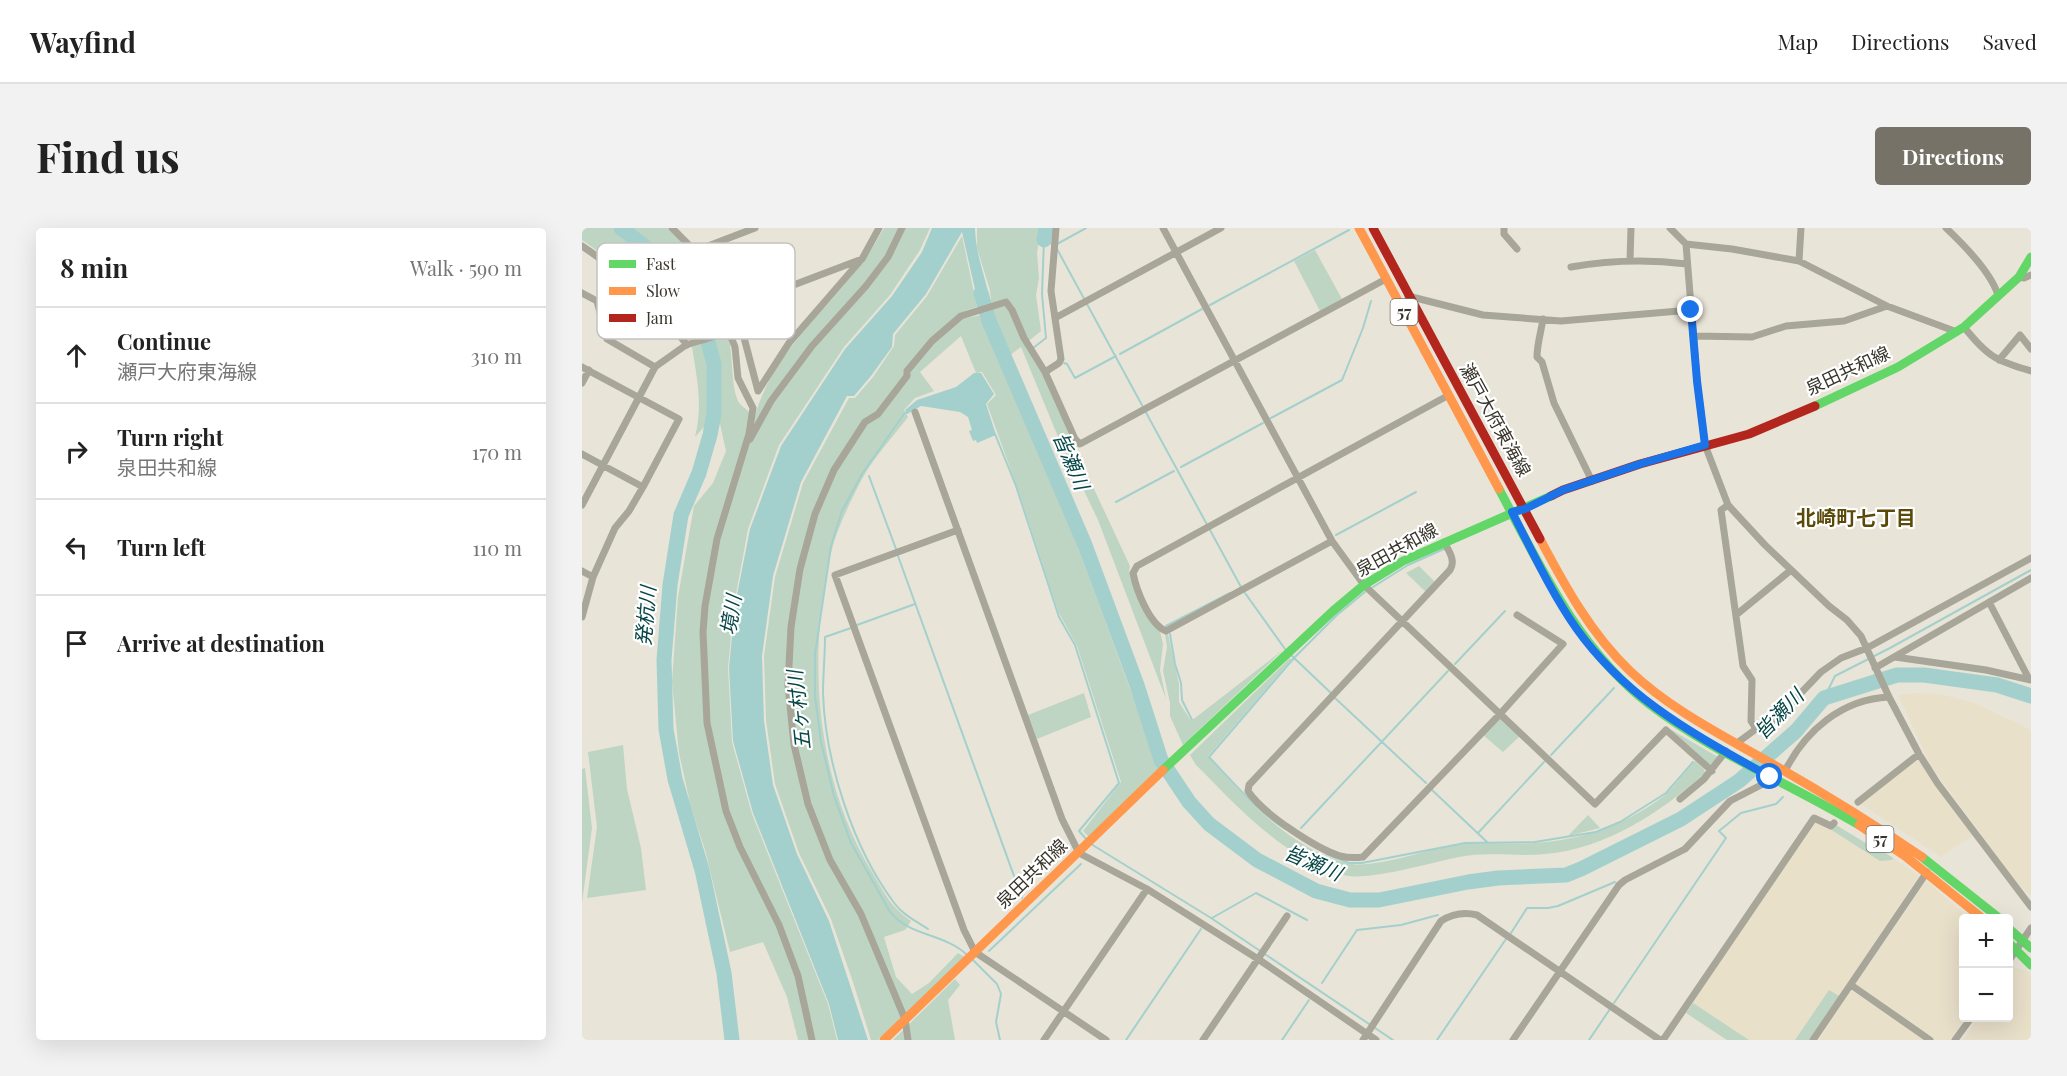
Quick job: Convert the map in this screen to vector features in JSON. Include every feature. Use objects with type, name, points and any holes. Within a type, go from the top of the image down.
[{"type":"main road","name":"瀬戸大府東海線","points":[[1359,228],[1567,614],[1599,656],[1640,697],[1661,713],[1855,823],[1906,855],[1977,914]]},
{"type":"main road","name":"瀬戸大府東海線","points":[[1373,228],[1574,602],[1603,642],[1639,679],[1678,709],[1884,830],[1914,850],[1994,914]]},
{"type":"main road","name":"泉田共和線","points":[[884,1040],[1181,752],[1333,610],[1364,585],[1403,561],[1512,512],[1525,509],[1563,490],[1640,464],[1749,434],[1898,367],[1960,330],[2019,277],[2031,257]]},
{"type":"main road","points":[[2013,931],[2031,948]]},
{"type":"main road","points":[[2013,947],[2031,965]]},
{"type":"street","points":[[672,228],[687,243]]},
{"type":"street","points":[[716,243],[755,228]]},
{"type":"street","points":[[795,335],[862,259],[879,228]]},
{"type":"street","points":[[746,446],[771,401],[812,346],[866,286],[888,257],[902,228]]},
{"type":"street","points":[[1045,372],[1059,363],[1061,359],[1051,291],[1056,228]]},
{"type":"street","points":[[1163,228],[1332,541],[1364,585],[1595,804],[1666,730],[1712,771]]},
{"type":"street","points":[[1055,318],[1221,228]]},
{"type":"street","points":[[1504,228],[1504,234],[1517,249]]},
{"type":"street","points":[[1630,260],[1631,228]]},
{"type":"street","points":[[1670,228],[1686,244],[1732,249],[1799,261],[1887,306],[1960,330],[1990,356],[2031,371]]},
{"type":"street","points":[[1799,261],[1801,228]]},
{"type":"street","points":[[1948,229],[1970,252],[1995,287],[1998,295]]},
{"type":"street","points":[[1686,244],[1705,445],[1728,505],[1791,570],[1828,606],[1847,620],[1861,636],[1887,694],[1919,754],[1938,784],[2031,908]]},
{"type":"street","points":[[582,246],[597,256]]},
{"type":"street","points":[[795,285],[862,259]]},
{"type":"street","points":[[1571,267],[1603,261],[1630,260],[1687,264]]},
{"type":"street","points":[[2019,277],[2024,278],[2031,275]]},
{"type":"street","points":[[908,1040],[861,914],[830,860],[808,804],[794,745],[788,685],[791,627],[800,569],[815,514],[834,471],[865,422],[878,414],[907,376],[907,371],[932,342],[961,316],[1006,302],[1045,372],[1075,438],[1080,444],[1386,279]]},
{"type":"street","points":[[582,293],[597,301]]},
{"type":"street","points":[[1408,296],[1483,315],[1562,321],[1691,310]]},
{"type":"street","points":[[1694,336],[1752,337],[1786,326],[1844,321],[1887,306]]},
{"type":"street","points":[[1543,319],[1537,344],[1537,357],[1542,362],[1554,403],[1592,481]]},
{"type":"street","points":[[1999,360],[2020,335],[2031,349]]},
{"type":"street","points":[[608,339],[655,367]]},
{"type":"street","points":[[682,339],[687,345]]},
{"type":"street","points":[[582,505],[655,367],[687,345],[706,339]]},
{"type":"street","points":[[732,339],[735,347],[738,378],[753,408]]},
{"type":"street","points":[[744,339],[758,391]]},
{"type":"street","points":[[792,339],[758,391],[746,446],[717,539],[702,632],[707,723],[726,811],[740,847],[779,925],[798,976],[812,1040]]},
{"type":"street","points":[[582,383],[585,369],[679,419],[629,512],[615,528],[604,549],[593,577],[582,617]]},
{"type":"street","points":[[1332,541],[1171,629],[1162,629],[1143,603],[1134,581],[1134,569],[1449,395]]},
{"type":"street","points":[[915,412],[1062,819],[1081,851],[1259,957],[1376,1040]]},
{"type":"street","points":[[582,454],[643,487]]},
{"type":"street","points":[[1728,505],[1721,510],[1743,666],[1752,680],[1751,721],[1756,729]]},
{"type":"street","points":[[957,530],[835,574],[964,930],[975,952],[1106,1040]]},
{"type":"street","points":[[1444,542],[1453,566],[1403,623],[1249,785],[1248,792],[1252,797],[1278,820],[1326,850],[1352,858],[1363,857],[1500,714],[1563,644],[1517,615]]},
{"type":"street","points":[[1739,745],[1756,729],[1776,719],[1821,672],[1841,658],[1867,650],[2031,558]]},
{"type":"street","points":[[1736,615],[1791,570]]},
{"type":"street","points":[[582,572],[593,577]]},
{"type":"street","points":[[1875,667],[2031,578]]},
{"type":"street","points":[[1989,602],[2030,679]]},
{"type":"street","points":[[1894,657],[1986,670],[2030,679]]},
{"type":"street","points":[[1781,769],[1805,740],[1832,715],[1855,702],[1887,694]]},
{"type":"street","points":[[1680,799],[1712,771],[1728,753]]},
{"type":"street","points":[[1858,802],[1919,754]]},
{"type":"street","points":[[1513,1040],[1619,885],[1685,849],[1730,801],[1763,784],[1769,776]]},
{"type":"street","points":[[1367,1035],[1441,921],[1448,917],[1470,914],[1477,915],[1661,1040],[1814,818],[1831,826],[1834,823]]},
{"type":"street","points":[[1813,1040],[1927,872]]},
{"type":"street","points":[[1044,1040],[1147,889]]},
{"type":"street","points":[[1203,1040],[1287,916]]},
{"type":"street","points":[[2013,954],[2031,928]]},
{"type":"street","points":[[1851,985],[1930,1040]]},
{"type":"street","points":[[1955,1040],[1968,1022]]},
{"type":"shaded area","points":[[1940,694],[1977,704],[2031,730],[2031,896],[2014,879],[1931,766],[1898,695]]},
{"type":"shaded area","points":[[1917,759],[1973,835],[1941,857],[1861,804]]},
{"type":"shaded area","points":[[1813,824],[1836,825],[1869,845],[1871,843],[1919,876],[1809,1040],[1727,1040],[1686,1013]]},
{"type":"shaded area","points":[[1926,881],[1964,914],[1959,914],[1959,1022],[1962,1022],[1950,1040],[1936,1040],[1857,987],[1856,984]]},
{"type":"shaded area","points":[[2013,967],[2027,971],[2031,976],[2031,1040],[1963,1040],[1975,1022],[2013,1022]]},
{"type":"shaded area","points":[[1850,992],[1854,992],[1925,1040],[1819,1040]]},
{"type":"green space","points":[[582,228],[667,228],[682,243],[597,243],[597,251],[582,240]]},
{"type":"green space","points":[[884,228],[930,228],[920,250],[890,295],[844,347],[779,445],[748,529],[734,605],[728,668],[732,742],[752,814],[828,1004],[837,1040],[798,1040],[787,997],[763,942],[730,952],[679,753],[672,682],[678,597],[694,506],[713,483],[726,451],[720,424],[719,370],[714,340],[729,339],[737,398],[740,404],[755,416],[763,394],[786,354],[871,251]]},
{"type":"green space","points":[[977,228],[1041,228],[1037,253],[1039,278],[1036,295],[1041,331],[1025,344],[1043,372],[1073,444],[1130,566],[1129,571],[1141,604],[1160,631],[1163,644],[1160,670],[1166,699],[1098,520],[1056,432],[1021,347],[1009,356],[992,310],[990,290],[977,248]]},
{"type":"green space","points":[[962,236],[977,307],[965,311],[966,318],[981,315],[1068,520],[1160,770],[1090,838],[1083,831],[1121,782],[1077,646],[1058,611],[987,404],[996,395],[982,372],[976,373],[961,336],[920,372],[934,391],[915,398],[904,410],[908,417],[872,463],[859,485],[834,541],[822,604],[818,673],[820,708],[832,776],[842,810],[872,872],[893,905],[911,921],[905,930],[884,937],[896,977],[912,994],[929,983],[958,953],[965,957],[878,1040],[871,1040],[831,919],[799,853],[775,784],[766,720],[764,656],[775,577],[803,483],[849,398],[855,398],[873,377],[894,346],[895,335],[927,296]]},
{"type":"green space","points":[[1315,250],[1342,299],[1320,311],[1294,261]]},
{"type":"green space","points":[[704,343],[709,383],[710,420],[695,437],[699,403],[692,347]]},
{"type":"green space","points":[[1419,566],[1436,583],[1427,593],[1406,573]]},
{"type":"green space","points":[[1165,634],[1168,634],[1179,684],[1179,702],[1191,721],[1283,650],[1183,745],[1170,716],[1170,703],[1163,671],[1167,647]]},
{"type":"green space","points":[[1290,658],[1291,660],[1208,756],[1237,789],[1270,820],[1305,846],[1346,863],[1384,862],[1453,845],[1535,843],[1587,834],[1620,822],[1651,805],[1669,791],[1695,761],[1705,773],[1651,814],[1590,845],[1545,854],[1470,855],[1383,874],[1344,875],[1301,857],[1263,830],[1196,765],[1190,755]]},
{"type":"green space","points":[[1084,693],[1091,717],[1037,739],[1028,715]]},
{"type":"green space","points":[[1498,719],[1501,719],[1520,736],[1503,752],[1483,735]]},
{"type":"green space","points":[[1670,729],[1718,757],[1710,766]]},
{"type":"green space","points":[[623,745],[627,789],[641,848],[646,890],[587,898],[597,827],[588,752]]},
{"type":"green space","points":[[585,768],[592,828],[582,903],[582,769]]},
{"type":"green space","points":[[1588,815],[1600,828],[1568,836]]},
{"type":"green space","points":[[1836,825],[1869,845],[1871,843],[1893,858],[1892,860],[1880,861],[1830,829]]},
{"type":"green space","points":[[955,979],[960,985],[948,1000],[955,1040],[893,1040]]},
{"type":"green space","points":[[1829,990],[1839,996],[1809,1040],[1795,1040]]},
{"type":"green space","points":[[1693,1003],[1749,1040],[1727,1040],[1686,1013]]},
{"type":"water","points":[[932,228],[975,228],[977,249],[990,303],[979,307],[962,232],[926,294],[893,334],[892,347],[854,396],[847,396],[801,482],[773,576],[762,656],[764,721],[773,785],[797,854],[829,921],[868,1040],[838,1040],[829,1004],[753,813],[733,741],[729,668],[735,605],[750,529],[781,446],[845,349],[892,296],[922,252]]},
{"type":"water","points":[[974,373],[981,373],[994,394],[986,404],[996,435],[977,443],[976,440],[973,441],[969,431],[972,430],[968,417],[960,412],[921,406],[907,414],[905,410],[917,400],[956,387]]},
{"type":"waterway","name":"発杭川","points":[[621,228],[640,243]]},
{"type":"waterway","name":"五ヶ村川","points":[[1044,240],[1046,228]]},
{"type":"waterway","points":[[1057,244],[1086,228]]},
{"type":"waterway","points":[[1210,305],[1349,230]]},
{"type":"waterway","name":"五ヶ村川","points":[[1033,348],[1046,338],[1042,294],[1044,240],[1054,245]]},
{"type":"waterway","points":[[1057,249],[1241,587]]},
{"type":"waterway","name":"皆瀬川","points":[[981,293],[989,321],[1085,545],[1137,685],[1161,760],[1189,802],[1209,824],[1257,860],[1316,891],[1350,900],[1379,900],[1468,882],[1498,878],[1566,875],[1681,819],[1739,781],[1796,731],[1824,698],[1897,675],[1924,675],[1997,685],[2031,696]]},
{"type":"waterway","points":[[1271,418],[1342,380],[1371,301]]},
{"type":"waterway","points":[[1120,354],[1202,309]]},
{"type":"waterway","name":"発杭川","points":[[707,339],[714,364],[714,414],[699,473],[681,515],[670,585],[664,660],[666,729],[675,779],[702,870],[724,973],[732,1040]]},
{"type":"waterway","points":[[1064,363],[1067,364],[1075,378],[1116,356]]},
{"type":"waterway","name":"五ヶ村川","points":[[909,411],[904,414],[862,474],[842,511],[831,546],[815,654],[815,696],[821,742],[834,796],[851,843],[890,912],[907,926],[949,943],[967,955]]},
{"type":"waterway","points":[[1181,467],[1263,423]]},
{"type":"waterway","points":[[995,434],[1016,486],[1059,617],[1075,645],[1119,783],[1079,831],[1087,840]]},
{"type":"waterway","points":[[1116,502],[1174,471]]},
{"type":"waterway","points":[[869,476],[896,549]]},
{"type":"waterway","points":[[1336,535],[1416,492]]},
{"type":"waterway","points":[[1373,587],[1408,565],[1444,549]]},
{"type":"waterway","points":[[898,556],[1022,898]]},
{"type":"waterway","points":[[1824,698],[1835,676],[2031,570]]},
{"type":"waterway","points":[[1285,829],[1255,804],[1209,757],[1294,658],[1337,615],[1365,592]]},
{"type":"waterway","points":[[1166,626],[1230,593]]},
{"type":"waterway","points":[[1245,593],[1285,649]]},
{"type":"waterway","points":[[857,625],[915,604]]},
{"type":"waterway","points":[[1455,664],[1505,611]]},
{"type":"waterway","points":[[851,628],[825,637],[823,693],[825,719],[836,775],[854,831],[880,882],[898,908],[928,929]]},
{"type":"waterway","points":[[1170,634],[1181,683],[1182,700],[1192,720]]},
{"type":"waterway","points":[[1292,656],[1332,694]]},
{"type":"waterway","points":[[1301,828],[1448,671]]},
{"type":"waterway","points":[[1551,755],[1614,688]]},
{"type":"waterway","points":[[1335,698],[1426,783]]},
{"type":"waterway","points":[[1478,833],[1544,762]]},
{"type":"waterway","points":[[1326,854],[1349,863],[1362,863],[1465,843],[1535,842],[1596,832],[1620,822],[1666,793],[1693,762]]},
{"type":"waterway","points":[[1432,790],[1487,842]]},
{"type":"waterway","points":[[1614,1003],[1726,838],[1719,831],[1741,813],[1776,804],[1783,797]]},
{"type":"waterway","points":[[1091,844],[1211,918],[1393,1040]]},
{"type":"waterway","points":[[989,951],[1081,864]]},
{"type":"waterway","points":[[1511,933],[1527,908],[1558,906],[1615,882]]},
{"type":"waterway","points":[[1212,918],[1256,893],[1307,920]]},
{"type":"waterway","points":[[1322,983],[1357,930],[1401,925],[1438,915]]},
{"type":"waterway","points":[[1126,1040],[1201,929]]},
{"type":"waterway","points":[[1437,1040],[1506,939]]},
{"type":"waterway","name":"五ヶ村川","points":[[972,959],[997,984],[1001,994],[996,1022],[1000,1040]]},
{"type":"waterway","points":[[1282,1040],[1309,1000]]},
{"type":"waterway","points":[[1589,1040],[1610,1009]]},
{"type":"traffic: fast","points":[[1815,406],[1898,367],[1964,327],[2019,277],[2031,257]]},
{"type":"traffic: fast","points":[[1499,489],[1563,605],[1601,658],[1624,682],[1649,704],[1699,738],[1859,825]]},
{"type":"traffic: fast","points":[[1163,770],[1333,611],[1364,585],[1403,561],[1551,496]]},
{"type":"traffic: fast","points":[[1922,857],[1994,914]]},
{"type":"traffic: fast","points":[[2013,932],[2031,948]]},
{"type":"traffic: fast","points":[[2013,947],[2031,965]]},
{"type":"traffic: slow","points":[[1359,228],[1499,489]]},
{"type":"traffic: slow","points":[[1540,539],[1569,592],[1591,625],[1616,657],[1645,685],[1696,720],[1826,796],[1922,857]]},
{"type":"traffic: slow","points":[[884,1040],[1163,770]]},
{"type":"traffic: slow","points":[[1859,825],[1905,856],[1977,914]]},
{"type":"traffic: jam","points":[[1373,228],[1540,539]]},
{"type":"traffic: jam","points":[[1551,496],[1640,464],[1749,434],[1815,406]]},
{"type":"district","name":"北崎町七丁目","points":[[1856,518]]},
{"type":"route","points":[[1691,310],[1705,445],[1563,490],[1525,509],[1512,512],[1551,587],[1576,627],[1621,679],[1661,713],[1770,777]]},
{"type":"water label","name":"境川","points":[[731,615]]}]
